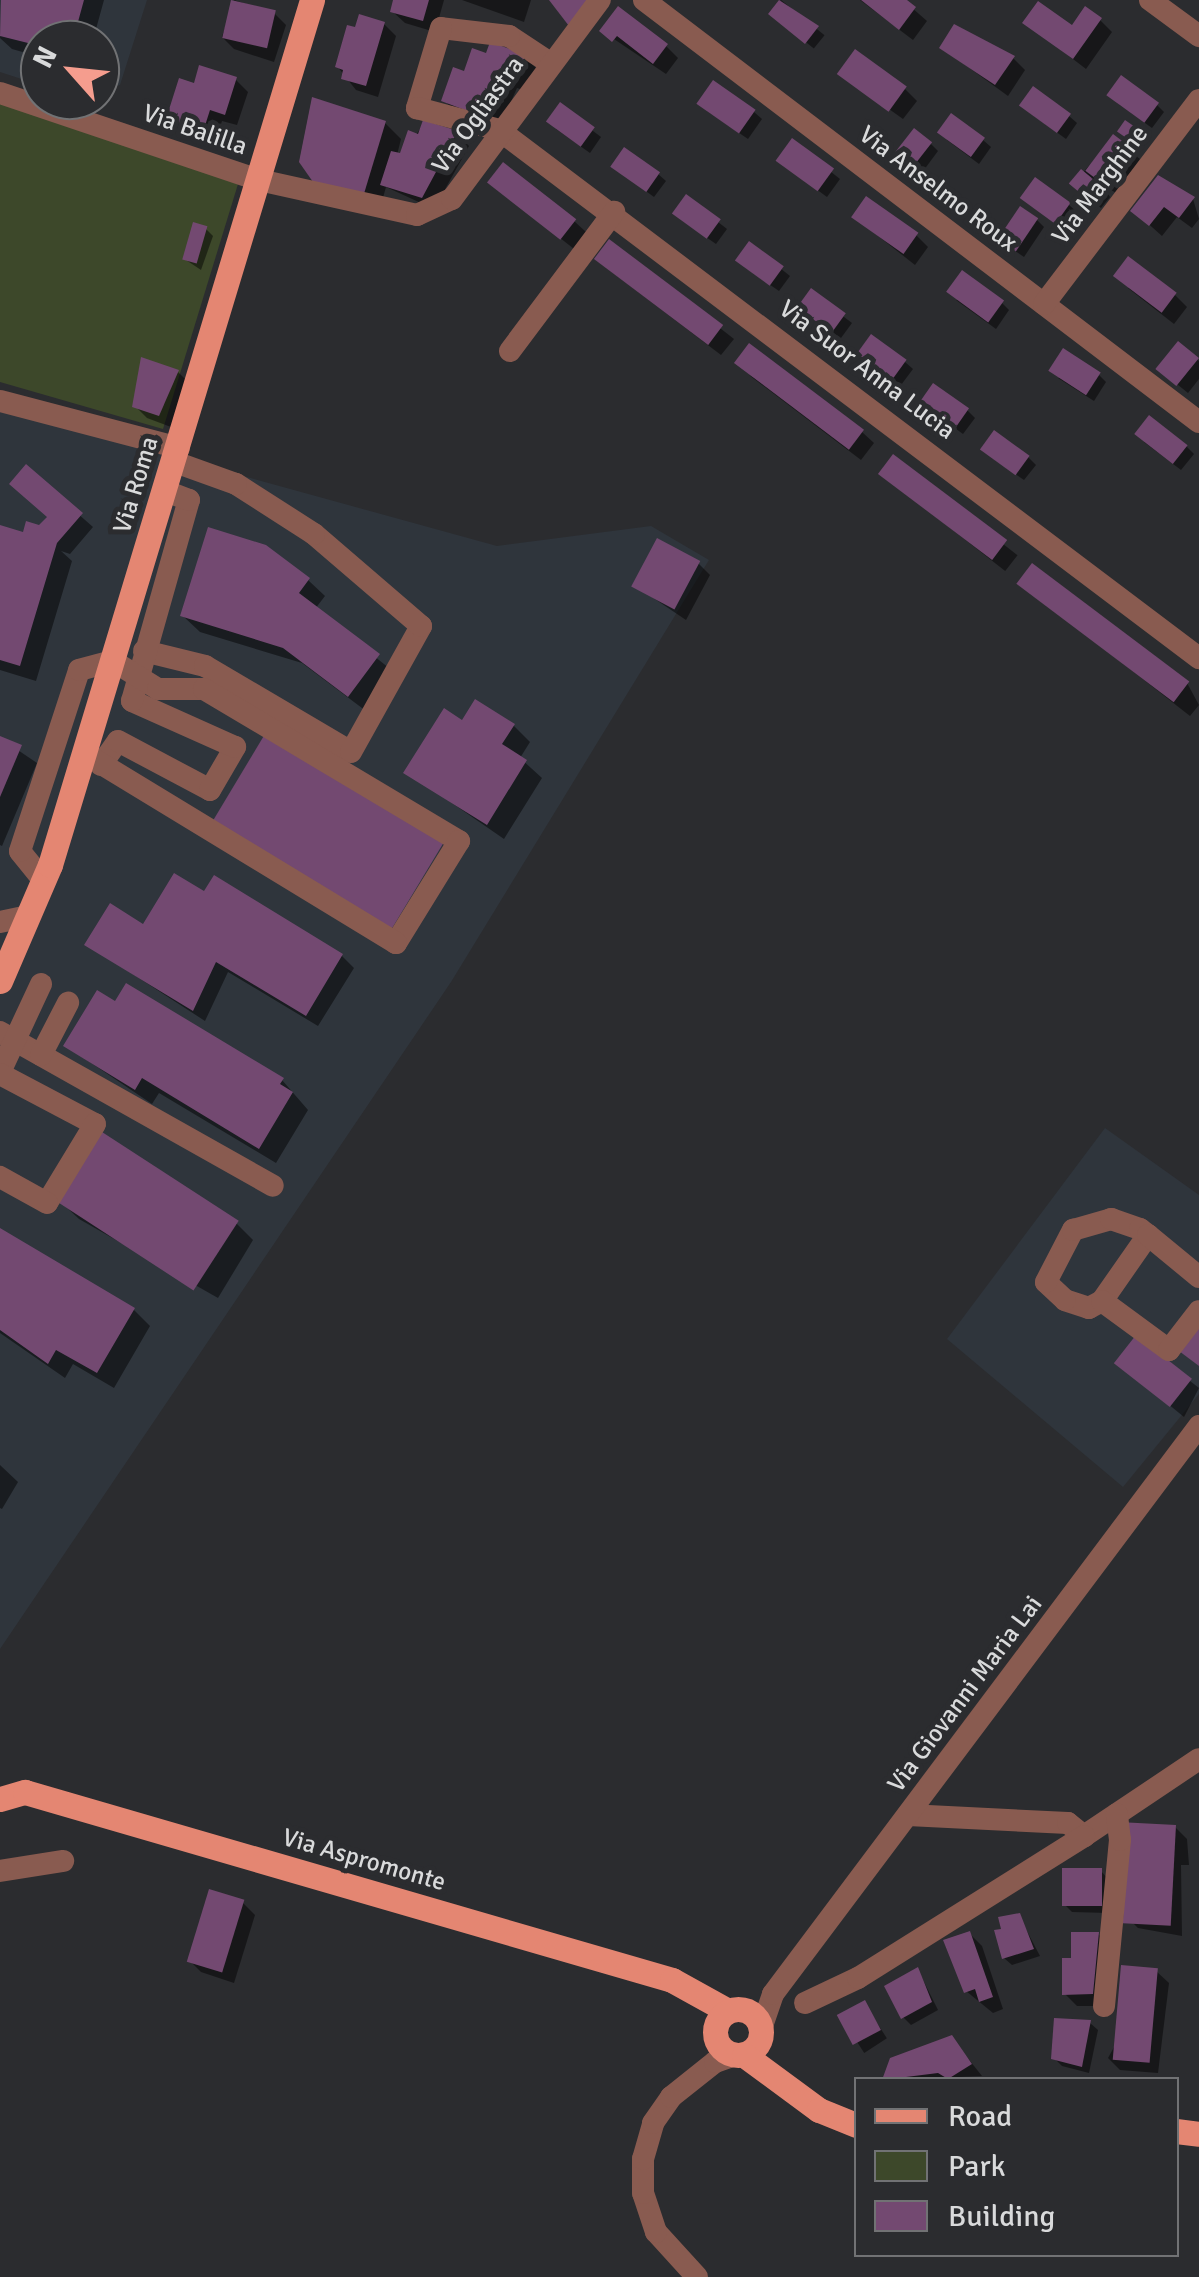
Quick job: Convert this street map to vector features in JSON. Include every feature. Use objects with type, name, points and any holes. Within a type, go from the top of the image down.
[{"type":"main road","name":"Via Roma","points":[[0,981],[93,759],[114,661],[140,633],[166,491],[312,0]]},
{"type":"main road","name":"Via Aspromonte","points":[[2,1799],[25,1792],[672,1980],[734,2029],[768,2068],[819,2110],[854,2124]]},
{"type":"street","name":"Via Ogliastra","points":[[259,180],[417,216],[452,199],[499,130],[600,0]]},
{"type":"street","name":"Via Anselmo Roux","points":[[644,0],[1199,422]]},
{"type":"street","points":[[1150,0],[1199,36]]},
{"type":"street","points":[[499,130],[417,108],[441,28],[509,36],[550,63]]},
{"type":"street","name":"Via Balilla","points":[[0,93],[259,180]]},
{"type":"street","name":"Via Marghine","points":[[1044,304],[1199,100]]},
{"type":"street","name":"Via Suor Anna Lucia","points":[[499,130],[614,212],[1199,658]]},
{"type":"street","points":[[510,351],[614,212]]},
{"type":"street","points":[[0,401],[177,455],[236,484],[314,534],[420,626],[352,752],[206,666],[140,633],[137,674],[132,700],[118,741],[93,759],[396,943],[459,842],[204,689],[158,689],[137,674],[114,661],[80,670],[20,851],[44,881]]},
{"type":"street","points":[[118,741],[210,790],[235,748],[132,700]]},
{"type":"street","points":[[0,922],[30,916]]},
{"type":"street","points":[[0,1177],[47,1203],[95,1124],[0,1073],[9,1036],[41,984]]},
{"type":"street","points":[[41,1054],[68,1004]]},
{"type":"street","points":[[9,1036],[273,1186]]},
{"type":"street","points":[[1148,1235],[1102,1301],[1089,1308],[1065,1300],[1046,1282],[1073,1230],[1111,1219],[1148,1235],[1199,1277]]},
{"type":"street","points":[[1102,1301],[1168,1350],[1199,1310]]},
{"type":"street","name":"Via Giovanni Maria Lai","points":[[734,2029],[774,1994],[1199,1426]]},
{"type":"street","points":[[804,2003],[858,1978],[1199,1759]]},
{"type":"street","points":[[1104,2006],[1120,1840],[1117,1814]]},
{"type":"street","points":[[908,1815],[1068,1823],[1084,1836]]},
{"type":"street","points":[[0,1871],[63,1861]]},
{"type":"street","points":[[697,2277],[656,2232],[642,2180],[654,2123],[734,2029]]},
{"type":"shaded area","points":[[0,0],[147,0],[120,85],[120,20],[20,20],[20,78],[0,72]]},
{"type":"shaded area","points":[[0,409],[497,546],[651,526],[709,560],[451,982],[0,1649]]},
{"type":"shaded area","points":[[1105,1128],[1199,1195],[1199,1394],[1123,1487],[947,1339]]},
{"type":"green space","points":[[0,102],[20,109],[20,120],[52,120],[238,184],[163,429],[0,382]]},
{"type":"building","points":[[1,0],[84,0],[78,20],[20,20],[20,41],[0,36]]},
{"type":"building","points":[[231,0],[276,10],[267,48],[222,38]]},
{"type":"building","points":[[393,0],[429,0],[423,21],[390,12]]},
{"type":"building","points":[[549,0],[589,0],[569,26]]},
{"type":"building","points":[[779,0],[819,26],[805,44],[768,14]]},
{"type":"building","points":[[861,0],[907,0],[916,7],[899,30]]},
{"type":"building","points":[[1038,1],[1072,25],[1085,6],[1102,18],[1073,59],[1022,23]]},
{"type":"building","points":[[618,6],[668,44],[653,64],[617,36],[612,42],[599,31]]},
{"type":"building","points":[[359,14],[385,22],[366,86],[341,79],[343,70],[335,67],[347,25],[355,27]]},
{"type":"building","points":[[954,24],[1015,56],[995,85],[939,48]]},
{"type":"building","points":[[490,42],[527,55],[517,82],[505,77],[486,118],[441,101],[453,67],[464,71],[472,48],[486,53]]},
{"type":"building","points":[[855,49],[907,87],[889,112],[837,74]]},
{"type":"building","points":[[199,65],[237,77],[225,115],[210,110],[203,132],[166,119],[179,78],[194,83]]},
{"type":"building","points":[[1121,75],[1159,103],[1144,123],[1106,95]]},
{"type":"building","points":[[713,80],[756,110],[739,134],[696,104]]},
{"type":"building","points":[[1033,86],[1071,114],[1057,133],[1019,105]]},
{"type":"building","points":[[312,97],[386,121],[363,197],[313,182],[299,162]]},
{"type":"building","points":[[560,102],[595,127],[581,147],[546,121]]},
{"type":"building","points":[[951,113],[985,138],[971,157],[937,132]]},
{"type":"building","points":[[423,120],[458,131],[422,198],[380,185],[391,151],[400,153],[408,130],[418,134]]},
{"type":"building","points":[[1125,120],[1148,136],[1140,148],[1117,131]]},
{"type":"building","points":[[914,128],[932,142],[908,173],[890,159]]},
{"type":"building","points":[[1113,134],[1134,150],[1106,186],[1085,171]]},
{"type":"building","points":[[792,138],[834,169],[818,191],[776,161]]},
{"type":"building","points":[[624,147],[660,172],[646,192],[610,167]]},
{"type":"building","points":[[503,162],[576,219],[560,240],[487,182]]},
{"type":"building","points":[[1081,169],[1104,188],[1092,203],[1069,184]]},
{"type":"building","points":[[1158,175],[1195,197],[1179,218],[1164,207],[1149,226],[1130,211]]},
{"type":"building","points":[[1035,177],[1071,203],[1055,224],[1020,198]]},
{"type":"building","points":[[686,194],[721,219],[707,239],[672,213]]},
{"type":"building","points":[[866,196],[918,233],[904,254],[851,217]]},
{"type":"building","points":[[1020,206],[1038,218],[1016,251],[998,239]]},
{"type":"building","points":[[193,222],[207,226],[197,264],[182,259]]},
{"type":"building","points":[[609,239],[723,325],[708,345],[594,259]]},
{"type":"building","points":[[749,241],[784,266],[770,286],[735,260]]},
{"type":"building","points":[[1128,256],[1177,293],[1162,313],[1113,276]]},
{"type":"building","points":[[962,270],[1004,301],[988,322],[946,292]]},
{"type":"building","points":[[811,288],[846,313],[832,333],[797,307]]},
{"type":"building","points":[[871,334],[907,360],[892,379],[857,353]]},
{"type":"building","points":[[1178,341],[1199,358],[1176,386],[1155,369]]},
{"type":"building","points":[[749,343],[864,430],[849,450],[734,363]]},
{"type":"building","points":[[1063,348],[1101,373],[1086,395],[1048,371]]},
{"type":"building","points":[[141,357],[179,370],[159,416],[132,407]]},
{"type":"building","points":[[933,383],[969,408],[955,428],[919,403]]},
{"type":"building","points":[[1149,415],[1188,445],[1173,464],[1134,434]]},
{"type":"building","points":[[994,430],[1030,456],[1015,475],[980,449]]},
{"type":"building","points":[[893,454],[1007,540],[992,560],[878,474]]},
{"type":"building","points":[[26,464],[83,513],[57,543],[20,666],[0,660],[0,525],[23,532],[26,521],[39,525],[47,517],[9,484]]},
{"type":"building","points":[[208,527],[266,545],[310,578],[299,593],[380,654],[348,697],[283,648],[180,616]]},
{"type":"building","points":[[657,538],[700,561],[674,610],[631,587]]},
{"type":"building","points":[[1032,563],[1189,682],[1174,702],[1016,584]]},
{"type":"building","points":[[475,699],[515,724],[502,744],[527,760],[487,825],[403,773],[444,708],[462,720]]},
{"type":"building","points":[[265,734],[444,842],[392,929],[212,821]]},
{"type":"building","points":[[0,736],[22,745],[0,797]]},
{"type":"building","points":[[174,873],[204,891],[214,875],[343,954],[306,1016],[216,962],[193,1011],[84,945],[110,903],[143,924]]},
{"type":"building","points":[[126,983],[284,1078],[280,1084],[293,1092],[259,1149],[142,1078],[135,1090],[63,1046],[97,990],[115,1001]]},
{"type":"building","points":[[102,1132],[239,1221],[193,1290],[57,1202]]},
{"type":"building","points":[[0,1228],[135,1308],[97,1373],[56,1350],[48,1364],[0,1330]]},
{"type":"building","points":[[1199,1316],[1199,1366],[1175,1348]]},
{"type":"building","points":[[1136,1335],[1192,1379],[1170,1407],[1114,1363]]},
{"type":"building","points":[[1128,1822],[1176,1825],[1171,1926],[1123,1923]]},
{"type":"building","points":[[1062,1868],[1102,1868],[1102,1906],[1062,1906]]},
{"type":"building","points":[[209,1889],[244,1900],[222,1972],[187,1962]]},
{"type":"building","points":[[1020,1913],[1034,1949],[1002,1959],[994,1930],[1001,1929],[998,1917]]},
{"type":"building","points":[[970,1931],[993,1997],[979,2002],[975,1989],[964,1993],[943,1940]]},
{"type":"building","points":[[1071,1932],[1099,1932],[1093,1994],[1062,1995],[1062,1958],[1071,1958]]},
{"type":"building","points":[[1121,1965],[1158,1968],[1150,2063],[1113,2060]]},
{"type":"building","points":[[918,1967],[932,2002],[901,2019],[884,1986]]},
{"type":"building","points":[[865,2000],[881,2030],[853,2045],[837,2015]]},
{"type":"building","points":[[1054,2018],[1091,2020],[1082,2067],[1051,2059]]},
{"type":"building","points":[[952,2035],[972,2064],[951,2077],[938,2073],[883,2077],[890,2058]]}]
